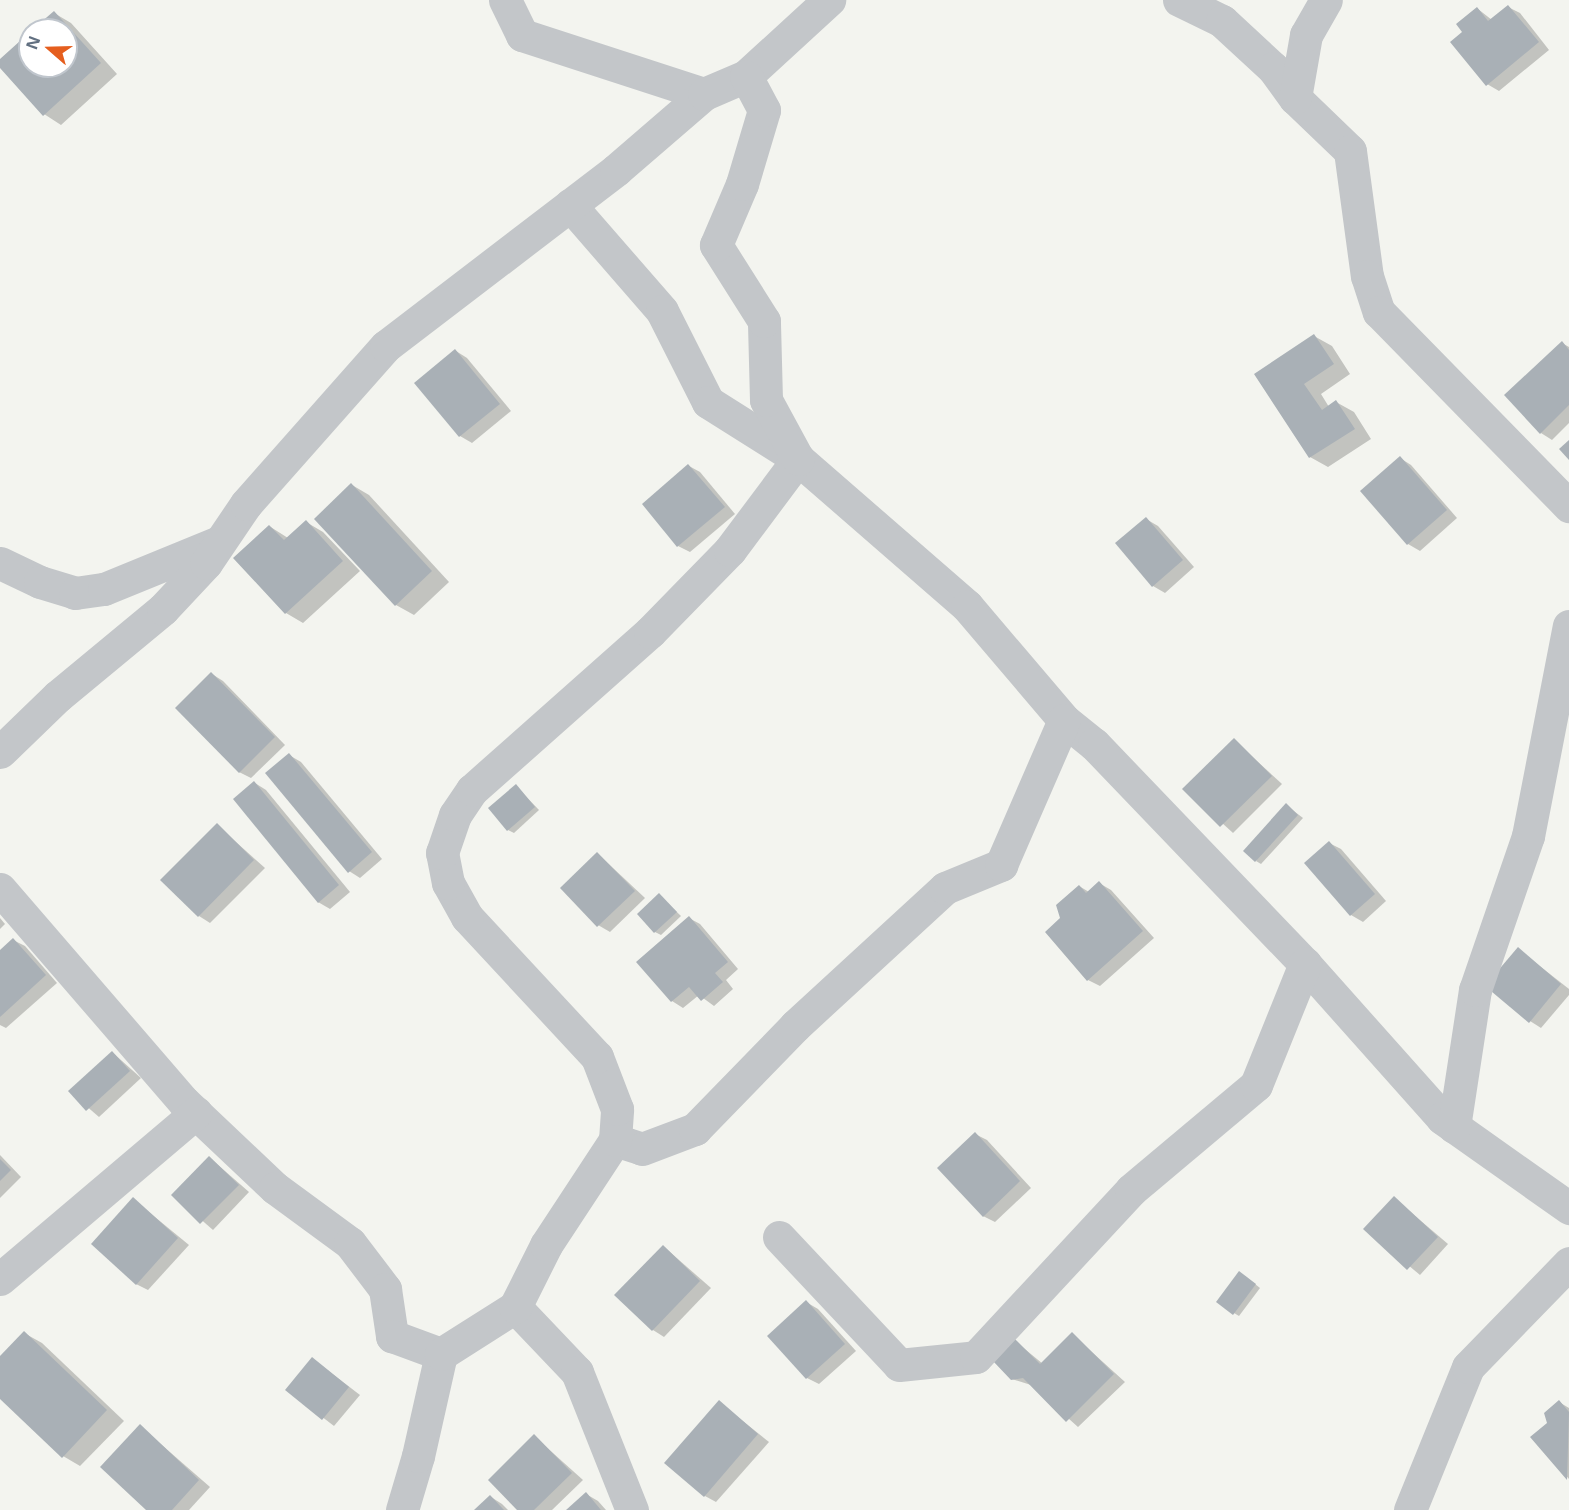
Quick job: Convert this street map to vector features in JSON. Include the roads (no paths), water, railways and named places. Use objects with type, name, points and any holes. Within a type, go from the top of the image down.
[{"type":"street","points":[[505,0],[522,35],[704,94]]},
{"type":"street","points":[[0,752],[58,696],[163,609],[221,541],[246,504],[386,346],[570,205],[704,94],[746,76],[829,0]]},
{"type":"street","points":[[1179,0],[1222,21],[1273,68],[1295,98],[1350,152],[1367,276],[1379,312],[1569,506]]},
{"type":"street","points":[[1295,98],[1306,35],[1326,0]]},
{"type":"street","points":[[746,76],[764,110],[742,184],[716,245],[764,321],[766,400],[798,459]]},
{"type":"street","points":[[570,205],[662,311],[708,402],[798,459],[967,606],[1064,720],[1094,744],[1305,964],[1442,1119],[1569,1208]]},
{"type":"street","points":[[402,1510],[418,1456],[441,1354],[515,1307],[546,1245],[615,1140],[617,1109],[597,1057],[534,993],[467,917],[448,883],[442,853],[455,815],[472,790],[650,633],[730,550],[798,459]]},
{"type":"street","points":[[0,563],[40,582],[75,593],[104,589],[221,541]]},
{"type":"street","points":[[1454,1127],[1475,990],[1528,836],[1569,626]]},
{"type":"street","points":[[615,1140],[642,1149],[695,1129],[803,1018],[945,888],[1001,866],[1064,720]]},
{"type":"street","points":[[0,889],[196,1113],[275,1188],[350,1243],[385,1289],[392,1336],[441,1354]]},
{"type":"street","points":[[779,1237],[899,1365],[976,1357],[1131,1190],[1256,1084],[1305,964]]},
{"type":"street","points":[[0,1279],[196,1113]]},
{"type":"street","points":[[1410,1510],[1468,1367],[1569,1263]]},
{"type":"street","points":[[515,1307],[577,1372],[632,1510]]}]
